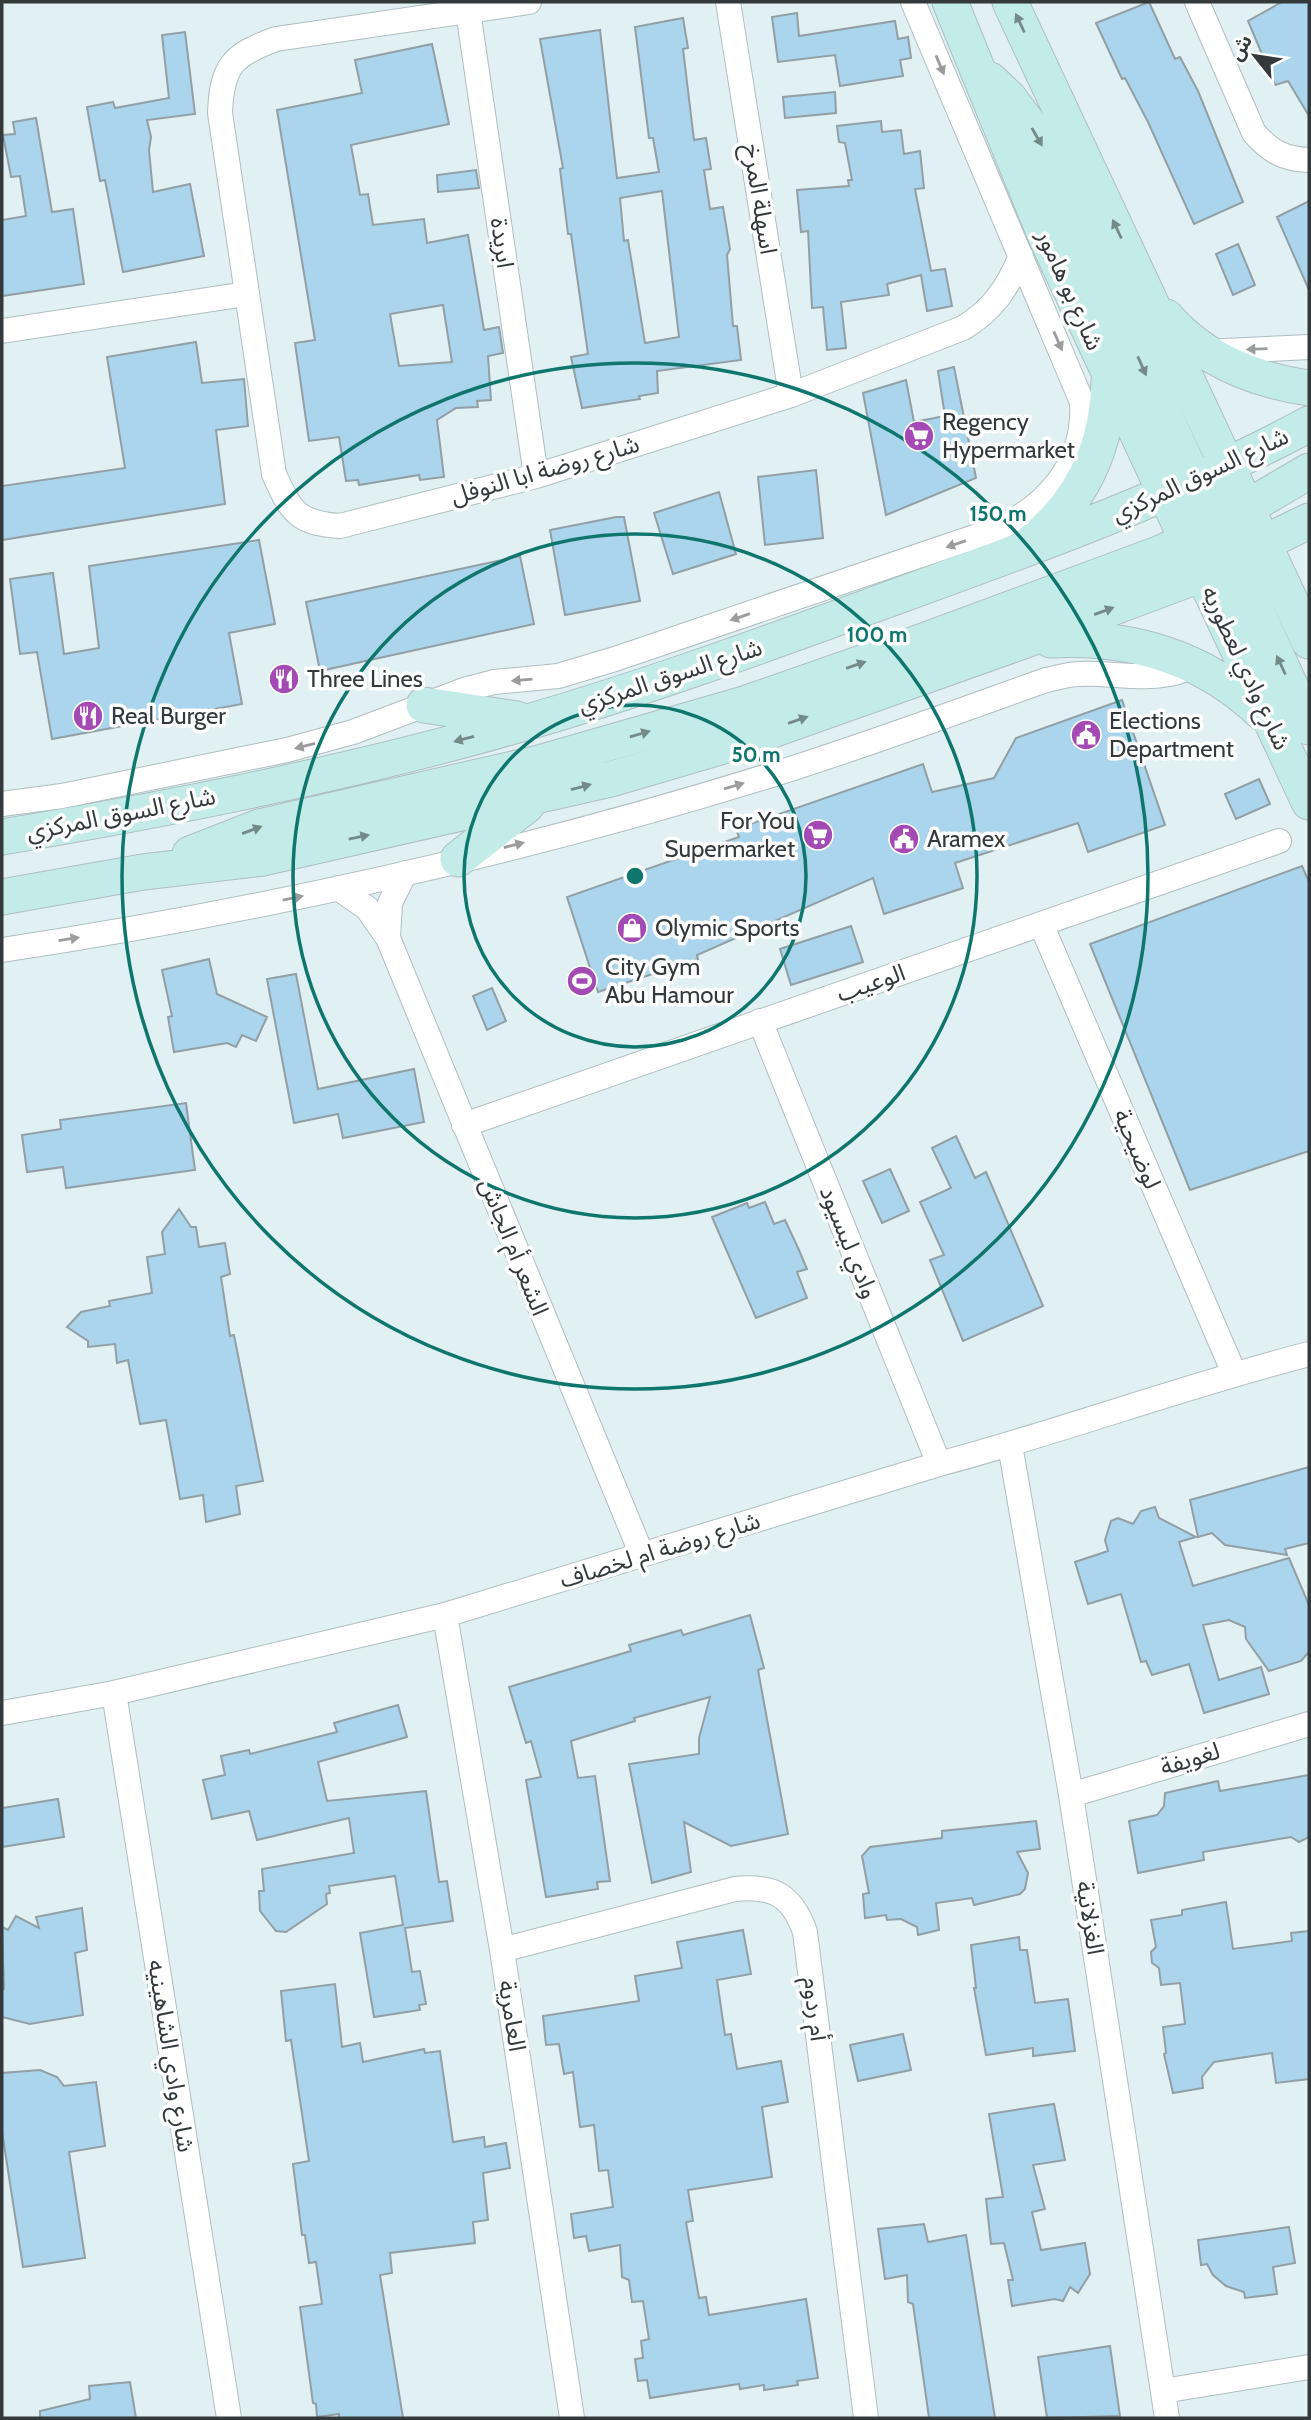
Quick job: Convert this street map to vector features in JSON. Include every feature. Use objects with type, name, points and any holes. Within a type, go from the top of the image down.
[{"type":"main road","name":"شارع بو هامور","points":[[950,2],[1046,237],[1109,376],[1178,488],[1216,525],[1217,565]]},
{"type":"main road","points":[[1010,2],[1147,290],[1227,467],[1231,504],[1216,525]]},
{"type":"main road","points":[[976,67],[1009,98],[1039,138],[1178,488]]},
{"type":"main road","points":[[1147,290],[1172,324],[1205,352],[1255,377],[1309,388]]},
{"type":"main road","points":[[1012,555],[1054,522],[1086,479],[1105,429],[1109,376]]},
{"type":"main road","name":"شارع السوق المركزي","points":[[2,837],[370,765],[530,722],[771,642],[1012,555],[1227,467],[1309,424]]},
{"type":"main road","points":[[143,872],[259,827],[539,763],[744,704],[899,650],[1216,525],[1309,471]]},
{"type":"main road","points":[[2,897],[143,872],[263,858],[536,798],[747,739],[1023,641],[1217,565],[1309,521]]},
{"type":"main road","points":[[1216,525],[1235,541],[1250,545],[1264,544]]},
{"type":"main road","points":[[1264,544],[1309,641]]},
{"type":"main road","points":[[1217,565],[1309,727]]},
{"type":"main road","name":"شارع وادي لعطوريه","points":[[1217,565],[1269,719],[1309,802]]},
{"type":"main road","points":[[1023,641],[1084,638],[1143,646],[1194,665],[1224,681],[1269,719]]},
{"type":"main road","points":[[424,705],[530,722]]},
{"type":"main road","points":[[458,859],[536,798]]},
{"type":"street","name":"شارع روضة ابا النوفل","points":[[528,2],[276,39],[251,48],[232,62],[222,85],[220,113],[274,474],[293,512],[315,524],[340,526],[536,476],[791,395],[963,328],[981,318],[998,300],[1021,256]]},
{"type":"street","name":"اسهلة المرخ","points":[[728,2],[791,395]]},
{"type":"street","name":"شارع بو هامور","points":[[913,2],[1082,402],[1083,422],[1078,444]]},
{"type":"street","points":[[1197,2],[1254,133],[1269,150],[1279,155],[1289,159],[1309,160]]},
{"type":"street","name":"ابريدة","points":[[468,11],[536,476]]},
{"type":"street","points":[[2,331],[246,294]]},
{"type":"street","points":[[998,300],[1018,296],[1039,298]]},
{"type":"street","points":[[1205,352],[1309,347]]},
{"type":"street","name":"شارع السوق المركزي","points":[[2,804],[62,796],[287,750],[353,732],[495,682],[558,676],[615,659],[1016,522],[1054,490],[1069,467],[1078,444]]},
{"type":"street","points":[[2,950],[220,914],[405,873],[619,819],[786,770],[1046,680],[1076,674],[1171,674],[1194,665]]},
{"type":"street","name":"الوعيب","points":[[464,1125],[1279,841]]},
{"type":"street","name":"الشعر أم الجاش","points":[[388,938],[390,903],[405,873]]},
{"type":"street","name":"الشعر أم الجاش","points":[[338,888],[367,908],[388,938],[642,1555]]},
{"type":"street","name":"لوضيحية","points":[[1041,924],[1234,1374]]},
{"type":"street","name":"وادي ليسيود","points":[[760,1021],[939,1464]]},
{"type":"street","name":"شارع روضة ام لخصاف","points":[[2,1713],[114,1693],[445,1615],[939,1464],[1010,1445],[1234,1374],[1309,1354]]},
{"type":"street","name":"الغزلانية","points":[[1010,1445],[1071,1795],[1167,2418]]},
{"type":"street","name":"العامرية","points":[[445,1615],[502,1951],[572,2418]]},
{"type":"street","name":"شارع وادي الشاهينيه","points":[[114,1693],[229,2418]]},
{"type":"street","name":"لغويفة","points":[[1071,1795],[1309,1724]]},
{"type":"street","name":"أم ردوم","points":[[502,1951],[735,1889],[761,1886],[797,1909],[805,1932],[866,2418]]},
{"type":"street","points":[[1163,2391],[1309,2367]]},
{"type":"building","points":[[1149,2],[1175,59],[1180,57],[1198,91],[1243,202],[1194,224],[1148,122],[1125,78],[1122,79],[1096,23]]},
{"type":"building","points":[[1282,2],[1309,2],[1309,116],[1288,81],[1275,85],[1248,21]]},
{"type":"building","points":[[797,13],[799,36],[895,21],[898,39],[908,37],[911,58],[900,60],[903,76],[840,86],[835,55],[778,62],[772,17]]},
{"type":"building","points":[[683,18],[688,48],[683,49],[694,140],[706,138],[711,169],[704,170],[710,209],[723,207],[730,249],[727,255],[733,326],[737,326],[741,360],[657,371],[658,393],[639,396],[640,399],[582,408],[571,357],[588,354],[571,234],[568,234],[560,169],[563,168],[540,39],[600,30],[617,178],[659,172],[653,138],[649,138],[635,27]],"holes":[[[662,191],[679,337],[645,343],[628,240],[624,241],[620,198]]]},
{"type":"building","points":[[185,32],[195,114],[147,120],[151,137],[149,150],[153,192],[190,184],[204,256],[123,272],[105,180],[100,181],[87,107],[113,102],[115,108],[169,98],[162,35]]},
{"type":"building","points":[[432,44],[449,124],[351,145],[360,195],[368,194],[373,225],[424,219],[427,243],[468,235],[484,330],[499,327],[503,353],[488,356],[491,400],[477,401],[478,407],[456,408],[437,420],[444,477],[420,480],[419,475],[359,485],[358,480],[346,481],[339,437],[309,441],[295,343],[315,340],[277,110],[362,93],[355,60]],"holes":[[[443,305],[452,362],[399,366],[390,314]]]},
{"type":"building","points":[[835,92],[836,113],[785,118],[783,97]]},
{"type":"building","points":[[36,118],[52,212],[73,209],[84,284],[2,296],[2,220],[26,216],[20,176],[11,177],[3,135],[15,134],[13,122]]},
{"type":"building","points":[[881,121],[882,132],[901,130],[904,154],[920,151],[924,188],[915,189],[931,271],[945,269],[952,306],[927,311],[921,275],[887,284],[889,295],[841,302],[846,348],[827,350],[823,307],[812,308],[808,231],[801,232],[797,190],[849,186],[848,180],[852,180],[845,143],[839,142],[837,126]]},
{"type":"building","points":[[476,170],[479,188],[438,192],[437,175]]},
{"type":"building","points":[[1309,201],[1309,290],[1277,217]]},
{"type":"building","points":[[1238,244],[1255,285],[1233,295],[1216,254]]},
{"type":"building","points":[[196,342],[202,383],[244,379],[248,426],[216,430],[225,504],[2,540],[2,486],[125,468],[107,357]]},
{"type":"building","name":"Regency Hypermarket","points":[[954,367],[976,478],[886,515],[863,393],[906,380],[914,422],[945,416],[938,371]]},
{"type":"building","points":[[816,470],[823,538],[765,545],[758,477]]},
{"type":"building","points":[[719,492],[736,554],[673,574],[654,513]]},
{"type":"building","points":[[624,517],[640,601],[565,615],[550,530]]},
{"type":"building","points":[[259,540],[275,624],[229,633],[242,704],[52,739],[37,652],[20,654],[10,579],[53,573],[64,654],[99,648],[89,566]]},
{"type":"building","points":[[520,556],[534,624],[320,671],[306,602]]},
{"type":"building","points":[[1122,700],[1165,825],[1088,852],[1078,823],[955,863],[963,888],[884,914],[873,878],[697,955],[698,959],[598,992],[567,897],[739,837],[736,829],[923,764],[932,792],[994,778],[1016,738]]},
{"type":"building","points":[[1259,779],[1270,804],[1236,819],[1225,794]]},
{"type":"building","points":[[1302,866],[1309,882],[1309,1151],[1190,1190],[1090,944]]},
{"type":"building","points":[[851,926],[863,962],[791,985],[780,949]]},
{"type":"building","points":[[209,959],[217,994],[267,1017],[256,1041],[242,1035],[236,1047],[227,1043],[174,1052],[168,1017],[172,1016],[162,970]]},
{"type":"building","points":[[296,974],[318,1089],[414,1069],[424,1122],[343,1138],[338,1114],[294,1123],[267,979]]},
{"type":"building","points":[[492,988],[506,1021],[487,1030],[473,996]]},
{"type":"building","points":[[186,1103],[195,1170],[66,1188],[63,1167],[27,1172],[22,1135],[61,1129],[60,1120]]},
{"type":"building","points":[[956,1136],[975,1178],[986,1172],[1043,1306],[963,1341],[930,1260],[944,1255],[920,1202],[951,1188],[932,1148]]},
{"type":"building","points":[[890,1169],[909,1211],[882,1223],[863,1181]]},
{"type":"building","points":[[765,1202],[774,1224],[785,1220],[799,1250],[807,1269],[797,1272],[807,1298],[756,1318],[712,1217],[747,1203],[749,1208]]},
{"type":"building","points":[[179,1209],[191,1227],[196,1227],[199,1247],[225,1243],[230,1274],[221,1277],[230,1336],[234,1335],[263,1481],[236,1486],[240,1514],[206,1522],[203,1495],[180,1499],[166,1420],[140,1424],[128,1360],[117,1363],[115,1344],[88,1347],[88,1341],[67,1327],[81,1312],[110,1306],[109,1301],[152,1293],[147,1257],[165,1254],[162,1232]]},
{"type":"building","points":[[1309,1467],[1309,1543],[1285,1549],[1287,1555],[1225,1545],[1212,1533],[1198,1537],[1190,1500]]},
{"type":"building","points":[[1155,1507],[1159,1518],[1196,1537],[1179,1542],[1193,1586],[1289,1558],[1309,1605],[1309,1652],[1301,1661],[1269,1671],[1246,1639],[1245,1627],[1229,1620],[1203,1625],[1219,1680],[1261,1667],[1269,1694],[1204,1713],[1189,1664],[1152,1675],[1146,1661],[1141,1662],[1121,1594],[1088,1604],[1075,1562],[1108,1551],[1105,1540],[1111,1521],[1118,1518],[1133,1524],[1141,1511]]},
{"type":"building","points":[[750,1615],[764,1668],[758,1670],[788,1834],[731,1846],[684,1822],[691,1872],[652,1883],[629,1764],[699,1754],[699,1738],[710,1697],[634,1718],[635,1721],[571,1741],[578,1778],[595,1776],[610,1881],[597,1882],[598,1889],[546,1897],[526,1780],[541,1777],[531,1741],[526,1743],[509,1687],[631,1651],[629,1645],[681,1630],[683,1635]]},
{"type":"building","points":[[398,1705],[407,1737],[318,1762],[327,1801],[426,1791],[439,1882],[447,1881],[453,1921],[405,1928],[412,1972],[420,1971],[426,2004],[419,2005],[420,2010],[374,2017],[360,1933],[403,1925],[395,1876],[329,1886],[327,1904],[286,1932],[276,1931],[260,1911],[259,1891],[264,1891],[262,1869],[354,1853],[349,1818],[257,1840],[249,1811],[212,1819],[203,1780],[225,1775],[221,1756],[249,1750],[250,1754],[337,1732],[334,1723]]},
{"type":"building","points":[[1309,1775],[1309,1837],[1299,1842],[1291,1837],[1203,1852],[1204,1860],[1138,1873],[1129,1821],[1157,1815],[1164,1806],[1165,1793],[1218,1781],[1220,1791]]},
{"type":"building","points":[[58,1799],[64,1837],[2,1847],[2,1808]]},
{"type":"building","points":[[1036,1821],[1040,1849],[1017,1852],[1028,1873],[1025,1889],[1020,1894],[974,1905],[972,1898],[936,1903],[939,1930],[918,1935],[917,1927],[901,1919],[887,1920],[886,1915],[865,1918],[863,1894],[869,1893],[862,1856],[870,1847],[942,1838],[942,1831]]},
{"type":"building","points":[[1226,1902],[1233,1949],[1292,1941],[1291,1933],[1309,1931],[1309,2079],[1276,2083],[1272,2053],[1214,2062],[1202,2077],[1203,2088],[1173,2093],[1164,2054],[1163,2027],[1185,2024],[1180,1983],[1161,1985],[1159,1968],[1152,1963],[1151,1952],[1156,1947],[1151,1920],[1182,1915],[1182,1910]]},
{"type":"building","points":[[82,1908],[87,1950],[75,1953],[83,2015],[30,2024],[2,2017],[2,1927],[8,1930],[16,1916],[39,1928],[36,1917]]},
{"type":"building","points":[[743,1930],[751,1974],[717,1980],[725,2035],[731,2034],[737,2069],[781,2061],[788,2102],[762,2107],[772,2177],[688,2190],[693,2221],[686,2222],[699,2298],[706,2297],[709,2315],[806,2299],[818,2378],[797,2381],[798,2385],[764,2390],[764,2385],[740,2389],[739,2384],[650,2398],[647,2380],[638,2381],[635,2359],[643,2358],[641,2341],[649,2339],[643,2301],[632,2302],[629,2280],[622,2277],[620,2245],[589,2251],[586,2236],[574,2238],[571,2214],[613,2207],[608,2170],[599,2171],[594,2125],[580,2127],[573,2072],[564,2074],[559,2044],[546,2045],[543,2016],[639,2001],[635,1976],[682,1968],[677,1942]]},
{"type":"building","points":[[1019,1937],[1020,1950],[1027,1950],[1035,2003],[1068,1999],[1075,2051],[1033,2056],[1033,2048],[986,2055],[974,1988],[971,1945]]},
{"type":"building","points":[[335,1984],[342,2047],[360,2043],[363,2062],[424,2049],[425,2053],[440,2051],[453,2142],[484,2137],[485,2147],[506,2143],[510,2168],[483,2173],[488,2220],[473,2222],[475,2243],[390,2253],[392,2273],[380,2275],[403,2418],[339,2418],[339,2414],[317,2417],[316,2404],[313,2403],[300,2307],[322,2304],[316,2262],[309,2263],[305,2235],[302,2235],[293,2164],[309,2161],[291,2040],[286,2041],[281,1991]]},
{"type":"building","points":[[903,2034],[911,2070],[858,2081],[850,2045]]},
{"type":"building","points":[[40,2070],[57,2077],[64,2086],[96,2082],[105,2146],[69,2152],[85,2258],[23,2267],[2,2132],[2,2073]]},
{"type":"building","points":[[1054,2104],[1065,2160],[1033,2165],[1045,2209],[1032,2212],[1041,2250],[1085,2243],[1090,2274],[1078,2293],[1070,2287],[1063,2301],[1055,2299],[1012,2306],[1008,2280],[1013,2280],[1004,2243],[991,2244],[986,2199],[1003,2197],[989,2114]]},
{"type":"building","points":[[924,2224],[928,2242],[966,2235],[995,2418],[929,2418],[913,2304],[908,2302],[907,2275],[885,2279],[878,2229]]},
{"type":"building","points":[[1289,2227],[1295,2263],[1273,2267],[1277,2294],[1245,2298],[1244,2292],[1226,2286],[1213,2275],[1207,2264],[1201,2265],[1198,2240]]},
{"type":"building","points":[[1110,2346],[1120,2416],[1047,2418],[1038,2357]]},
{"type":"building","points":[[130,2382],[136,2418],[40,2418],[40,2411],[90,2399],[89,2386]]},
{"type":"place","name":"Regency Hypermarket","points":[[919,436]]},
{"type":"place","name":"Three Lines","points":[[284,679]]},
{"type":"place","name":"Real Burger","points":[[88,716]]},
{"type":"place","name":"Elections Department","points":[[1086,735]]},
{"type":"place","name":"For You Supermarket","points":[[818,835]]},
{"type":"place","name":"Aramex","points":[[904,839]]},
{"type":"place","name":"Olymic Sports","points":[[632,928]]},
{"type":"place","name":"City Gym Abu Hamour","points":[[582,981]]}]
